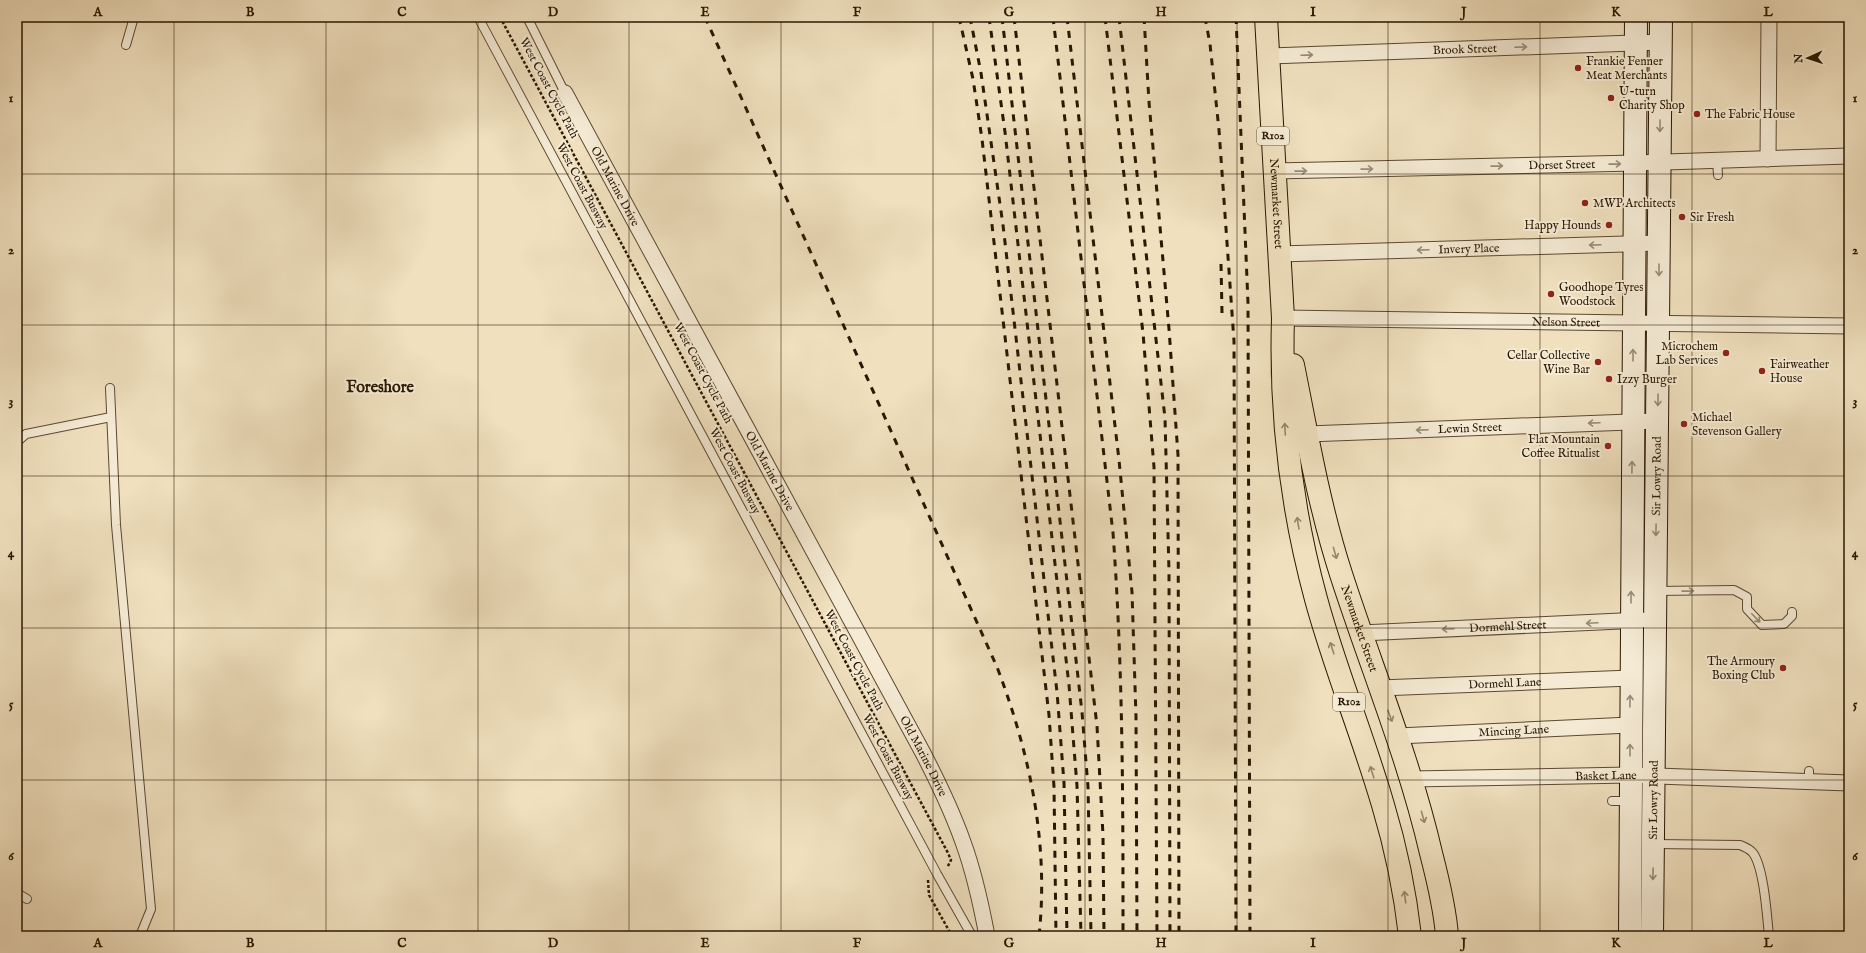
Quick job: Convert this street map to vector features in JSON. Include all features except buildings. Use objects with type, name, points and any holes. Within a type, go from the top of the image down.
[{"type":"main road","name":"Newmarket Street","points":[[1266,17],[1283,318],[1282,354],[1286,449],[1299,530],[1316,600],[1385,812],[1404,890],[1410,936]]},
{"type":"main road","name":"Sir Lowry Road","points":[[1630,936],[1621,801],[1630,775],[1636,17]]},
{"type":"main road","name":"Sir Lowry Road","points":[[1652,936],[1661,17]]},
{"type":"main road","name":"Newmarket Street","points":[[1283,318],[1324,512],[1341,572],[1380,688],[1398,736],[1423,818],[1436,870],[1447,936]]},
{"type":"street","points":[[1768,159],[1769,17]]},
{"type":"street","name":"Brook Street","points":[[1268,56],[1661,42]]},
{"type":"street","name":"Old Marine Drive","points":[[565,93],[926,759],[948,803],[964,842],[974,877],[987,936]]},
{"type":"street","name":"Dorset Street","points":[[1274,171],[1660,162],[1718,168],[1768,159],[1849,156]]},
{"type":"street","name":"Invery Place","points":[[1279,254],[1659,243]]},
{"type":"street","name":"Nelson Street","points":[[1283,318],[1849,326]]},
{"type":"street","name":"Lewin Street","points":[[1307,434],[1657,421]]},
{"type":"street","name":"Dormehl Street","points":[[1361,633],[1655,620]]},
{"type":"street","name":"Dormehl Lane","points":[[1380,688],[1631,678]]},
{"type":"street","name":"Mincing Lane","points":[[1398,736],[1630,725]]},
{"type":"street","name":"Basket Lane","points":[[1411,779],[1630,775],[1809,776],[1849,783]]},
{"type":"lane","points":[[126,45],[134,17]]},
{"type":"lane","name":"West Coast Busway","points":[[478,17],[937,874],[972,936]]},
{"type":"lane","name":"Old Marine Drive","points":[[527,17],[565,93]]},
{"type":"lane","points":[[110,388],[116,525],[151,909],[140,936]]},
{"type":"lane","points":[[17,442],[26,434],[111,417]]},
{"type":"lane","points":[[1655,591],[1734,590],[1747,597],[1748,609],[1762,625],[1784,624],[1792,616],[1792,612]]},
{"type":"lane","points":[[1653,844],[1740,845],[1752,851],[1757,859],[1769,936]]},
{"type":"lane","points":[[17,893],[27,899]]},
{"type":"path","name":"West Coast Cycle Path","points":[[500,17],[948,853],[951,860],[949,867]]},
{"type":"path","points":[[928,879],[926,882],[929,895],[952,936]]},
{"type":"railway","points":[[705,17],[997,667],[1009,700],[1027,766],[1039,833],[1041,867],[1039,936]]},
{"type":"railway","points":[[959,17],[973,79],[982,139],[1049,715],[1054,787],[1056,936]]},
{"type":"railway","points":[[970,17],[981,73],[1003,225],[1057,692],[1064,783],[1067,936]]},
{"type":"railway","points":[[989,17],[1005,132],[1069,685],[1077,786],[1081,936]]},
{"type":"railway","points":[[1002,17],[1082,712],[1088,787],[1091,936]]},
{"type":"railway","points":[[1014,17],[1097,726],[1103,835],[1104,936]]},
{"type":"railway","points":[[1053,17],[1113,533],[1121,685],[1123,936]]},
{"type":"railway","points":[[1067,17],[1119,460],[1132,592],[1136,717],[1137,936]]},
{"type":"railway","points":[[1105,17],[1143,333],[1154,467],[1157,936]]},
{"type":"railway","points":[[1119,17],[1165,418],[1169,572],[1170,936]]},
{"type":"railway","points":[[1144,17],[1149,102],[1169,329],[1178,455],[1179,936]]},
{"type":"railway","points":[[1205,17],[1210,44],[1219,130],[1234,341],[1236,936]]},
{"type":"railway","points":[[1236,17],[1248,303],[1250,936]]},
{"type":"railway","points":[[1221,264],[1222,313]]},
{"type":"place","name":"Frankie Fenner Meat Merchants","points":[[1578,68]]},
{"type":"place","name":"U-turn Charity Shop","points":[[1611,98]]},
{"type":"place","name":"The Fabric House","points":[[1697,114]]},
{"type":"place","name":"MWP Architects","points":[[1585,203]]},
{"type":"place","name":"Sir Fresh","points":[[1682,217]]},
{"type":"place","name":"Happy Hounds","points":[[1609,225]]},
{"type":"place","name":"Goodhope Tyres Woodstock","points":[[1551,294]]},
{"type":"place","name":"Microchem Lab Services","points":[[1726,353]]},
{"type":"place","name":"Cellar Collective Wine Bar","points":[[1598,362]]},
{"type":"place","name":"Fairweather House","points":[[1762,371]]},
{"type":"place","name":"Izzy Burger","points":[[1609,379]]},
{"type":"place","name":"Michael Stevenson Gallery","points":[[1684,424]]},
{"type":"place","name":"Flat Mountain Coffee Ritualist","points":[[1608,446]]},
{"type":"place","name":"The Armoury Boxing Club","points":[[1783,668]]},
{"type":"district","name":"Foreshore","points":[[380,388]]}]
